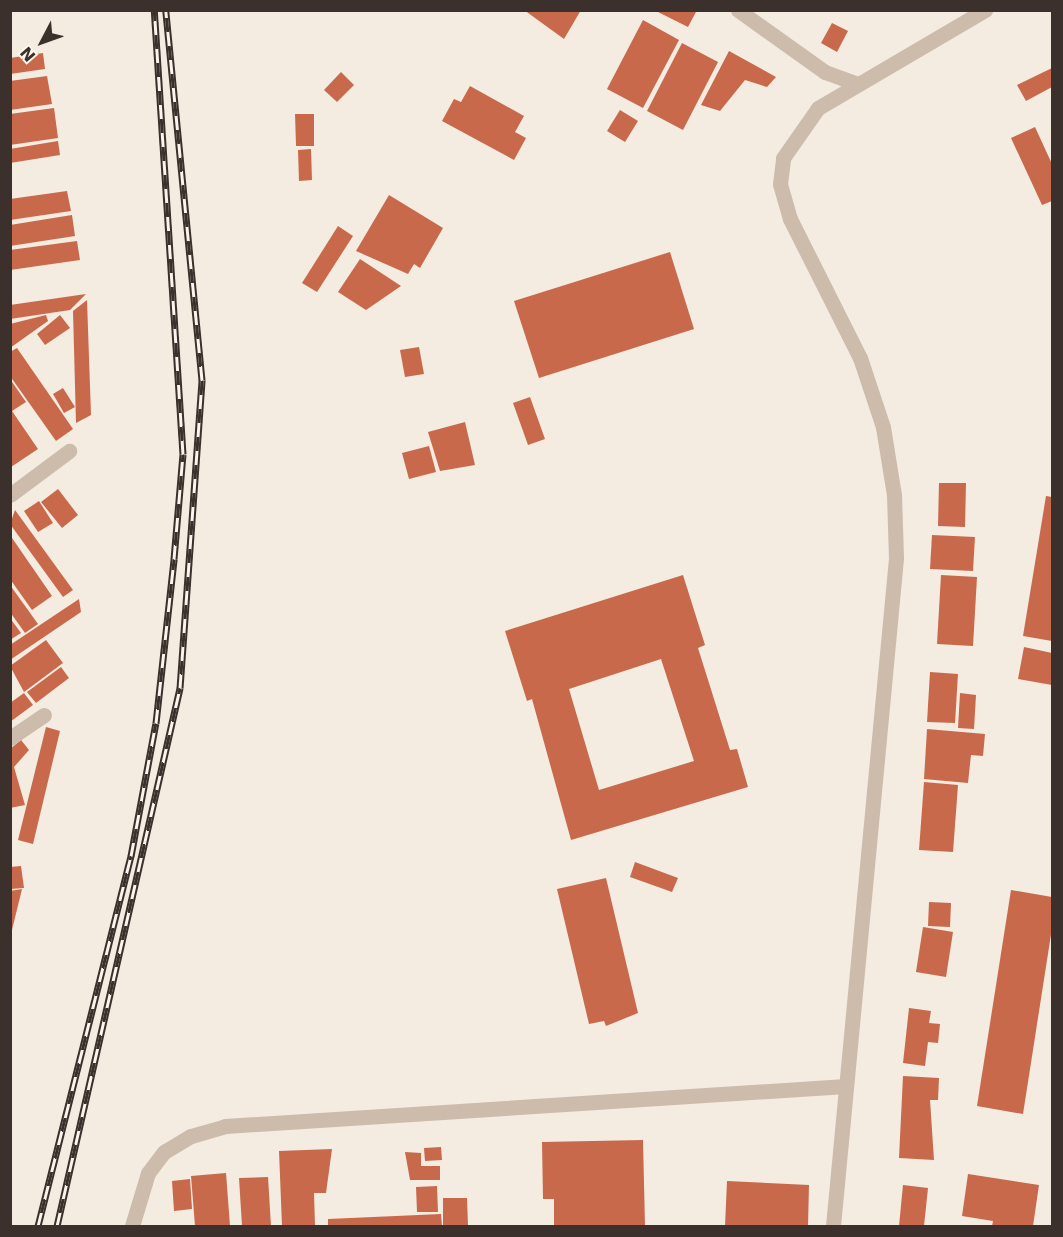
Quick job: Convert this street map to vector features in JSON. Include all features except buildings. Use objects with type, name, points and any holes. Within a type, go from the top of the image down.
[{"type":"street","points":[[738,10],[825,72],[855,83]]},
{"type":"street","points":[[833,1227],[896,558],[894,495],[883,427],[860,358],[790,219],[780,184],[783,158],[797,132],[818,108],[855,83],[985,10]]},
{"type":"street","points":[[10,495],[69,451]]},
{"type":"street","points":[[10,738],[44,715]]},
{"type":"street","points":[[132,1227],[148,1173],[164,1152],[191,1136],[225,1126],[846,1086]]},
{"type":"railway","points":[[38,1226],[131,856],[156,723],[174,559],[183,454],[154,10]]},
{"type":"railway","points":[[57,1226],[180,688],[202,380],[166,10]]}]
